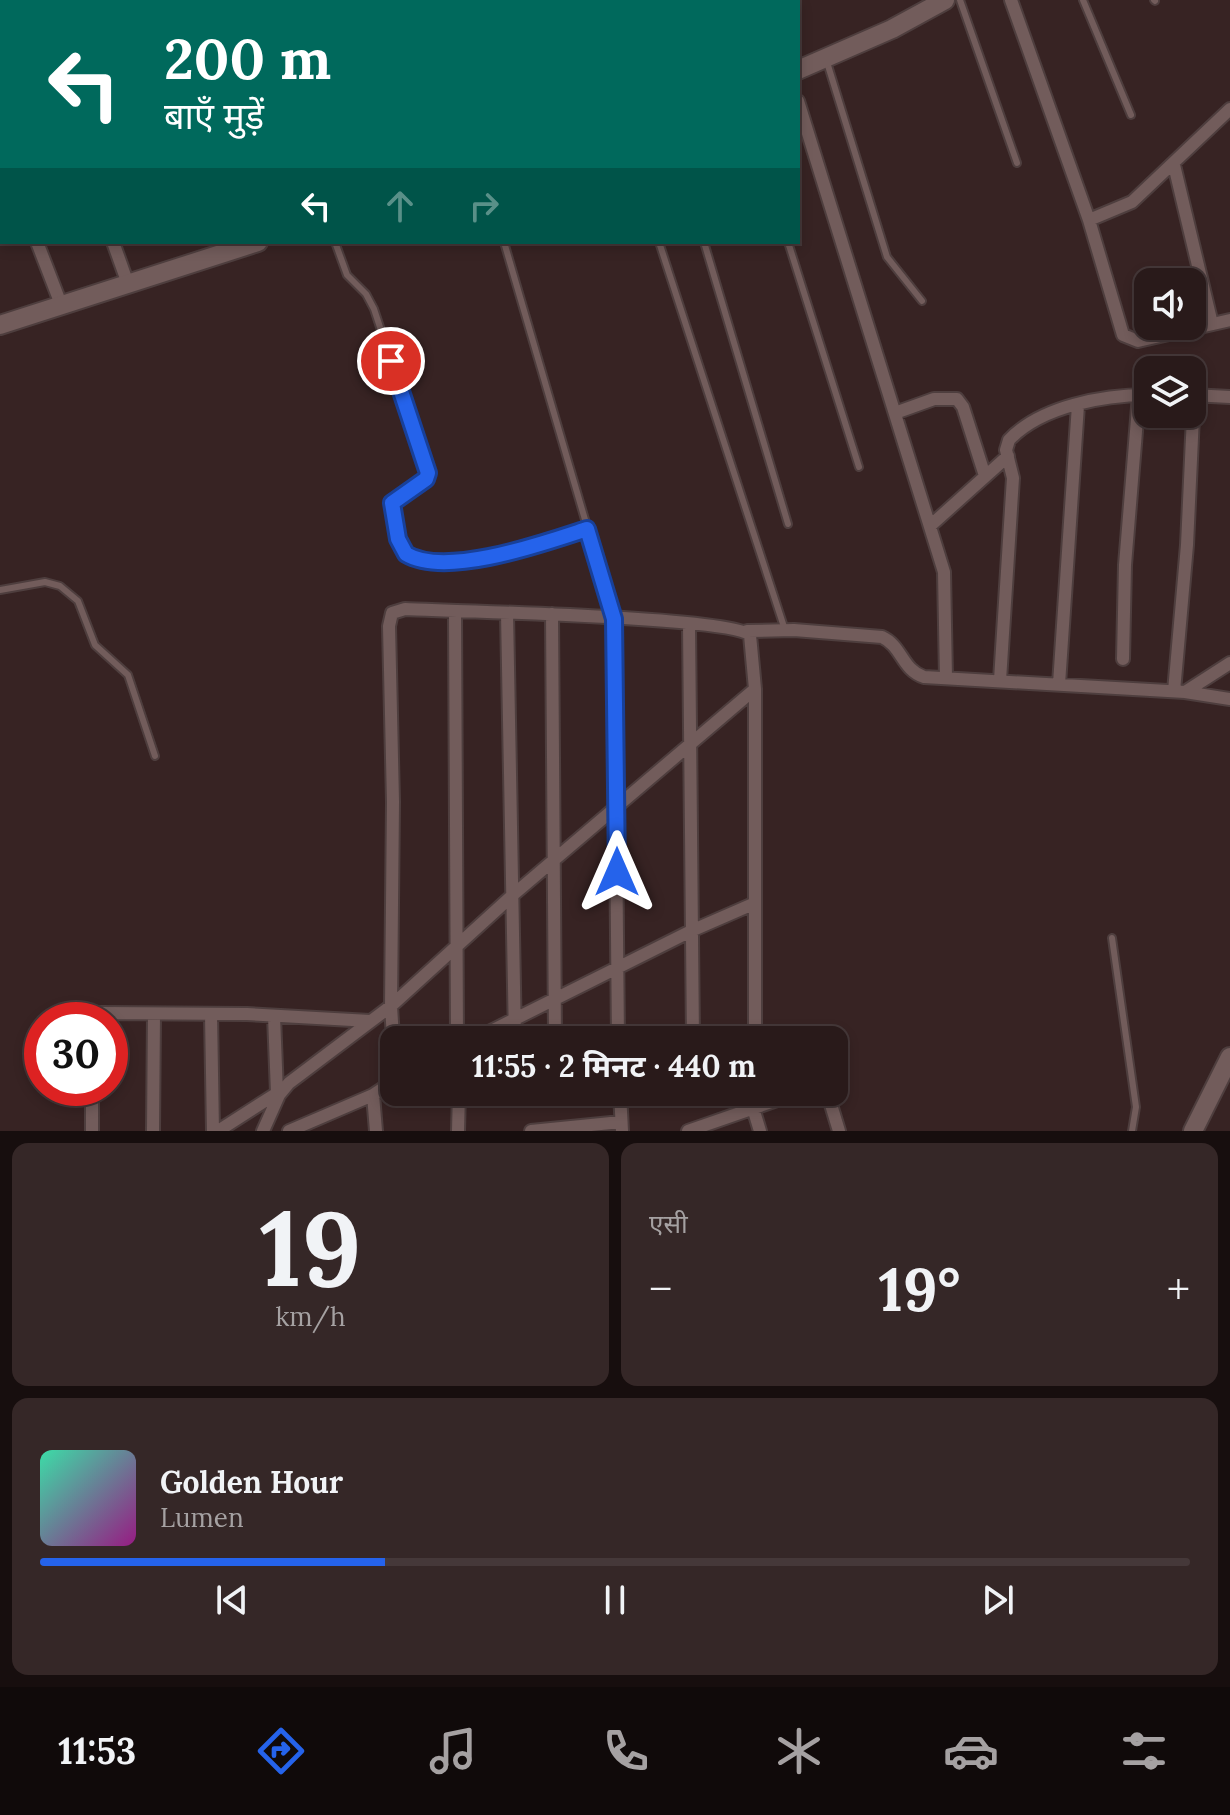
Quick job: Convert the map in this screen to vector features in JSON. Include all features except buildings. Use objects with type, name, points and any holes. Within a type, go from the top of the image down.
[{"type":"main road","points":[[800,65],[826,58],[945,0]]},
{"type":"main road","points":[[0,325],[252,244]]},
{"type":"main road","points":[[1193,1131],[1230,1057]]},
{"type":"street","points":[[1011,0],[1089,220],[1120,330],[1126,339],[1138,341],[1230,320]]},
{"type":"street","points":[[800,107],[947,588],[946,678]]},
{"type":"street","points":[[1089,220],[1128,204],[1230,111]]},
{"type":"street","points":[[1174,165],[1212,324]]},
{"type":"street","points":[[38,244],[62,307]]},
{"type":"street","points":[[114,244],[128,284]]},
{"type":"street","points":[[1000,680],[1013,478],[1008,456],[1009,440],[1019,431],[1078,405],[1134,396]]},
{"type":"street","points":[[1206,396],[1230,397]]},
{"type":"street","points":[[895,413],[934,399],[957,399],[963,407],[985,476]]},
{"type":"street","points":[[1059,684],[1078,405]]},
{"type":"street","points":[[1123,659],[1125,565],[1140,428]]},
{"type":"street","points":[[1179,691],[1192,428]]},
{"type":"street","points":[[930,526],[1008,456]]},
{"type":"street","points":[[392,1026],[393,802],[389,618],[392,613],[405,609],[552,614],[747,631],[785,630],[882,637],[892,643],[910,671],[924,677],[1179,691],[1230,699]]},
{"type":"street","points":[[455,611],[457,1026]]},
{"type":"street","points":[[507,613],[515,1026]]},
{"type":"street","points":[[552,614],[555,1026]]},
{"type":"street","points":[[614,619],[618,1026]]},
{"type":"street","points":[[689,624],[693,1026]]},
{"type":"street","points":[[747,631],[752,641],[755,689],[755,1026]]},
{"type":"street","points":[[1179,691],[1230,663]]},
{"type":"street","points":[[211,1014],[215,1131],[279,1092],[391,1006],[514,894],[755,689]]},
{"type":"street","points":[[502,1026],[617,967],[753,904]]},
{"type":"street","points":[[128,1014],[370,1021]]},
{"type":"street","points":[[153,1131],[154,1014]]},
{"type":"street","points":[[263,1131],[279,1092],[274,1016]]},
{"type":"street","points":[[289,1131],[312,1126],[380,1090]]},
{"type":"street","points":[[373,1095],[376,1131]]},
{"type":"street","points":[[92,1106],[92,1131]]},
{"type":"street","points":[[458,1131],[459,1106]]},
{"type":"street","points":[[531,1131],[622,1126],[621,1106]]},
{"type":"street","points":[[688,1131],[759,1106]]},
{"type":"street","points":[[831,1106],[839,1131]]},
{"type":"street","points":[[753,1108],[760,1131]]},
{"type":"lane","points":[[960,0],[1017,163]]},
{"type":"lane","points":[[1083,0],[1131,115]]},
{"type":"lane","points":[[826,58],[887,257],[922,301]]},
{"type":"lane","points":[[336,244],[347,275],[366,294],[374,309],[428,473],[426,479],[392,503],[398,539],[406,554],[424,561],[492,557],[587,529]]},
{"type":"lane","points":[[505,244],[614,619]]},
{"type":"lane","points":[[660,244],[785,630]]},
{"type":"lane","points":[[705,244],[788,524]]},
{"type":"lane","points":[[789,244],[859,467]]},
{"type":"lane","points":[[0,590],[45,582],[60,586],[78,601],[95,645],[128,675],[155,756]]},
{"type":"lane","points":[[1112,938],[1136,1107],[1132,1131]]},
{"type":"route","points":[[391,361],[428,473],[426,479],[392,503],[390,511],[401,548],[406,554],[424,561],[492,557],[587,529],[614,619],[617,872]]}]
